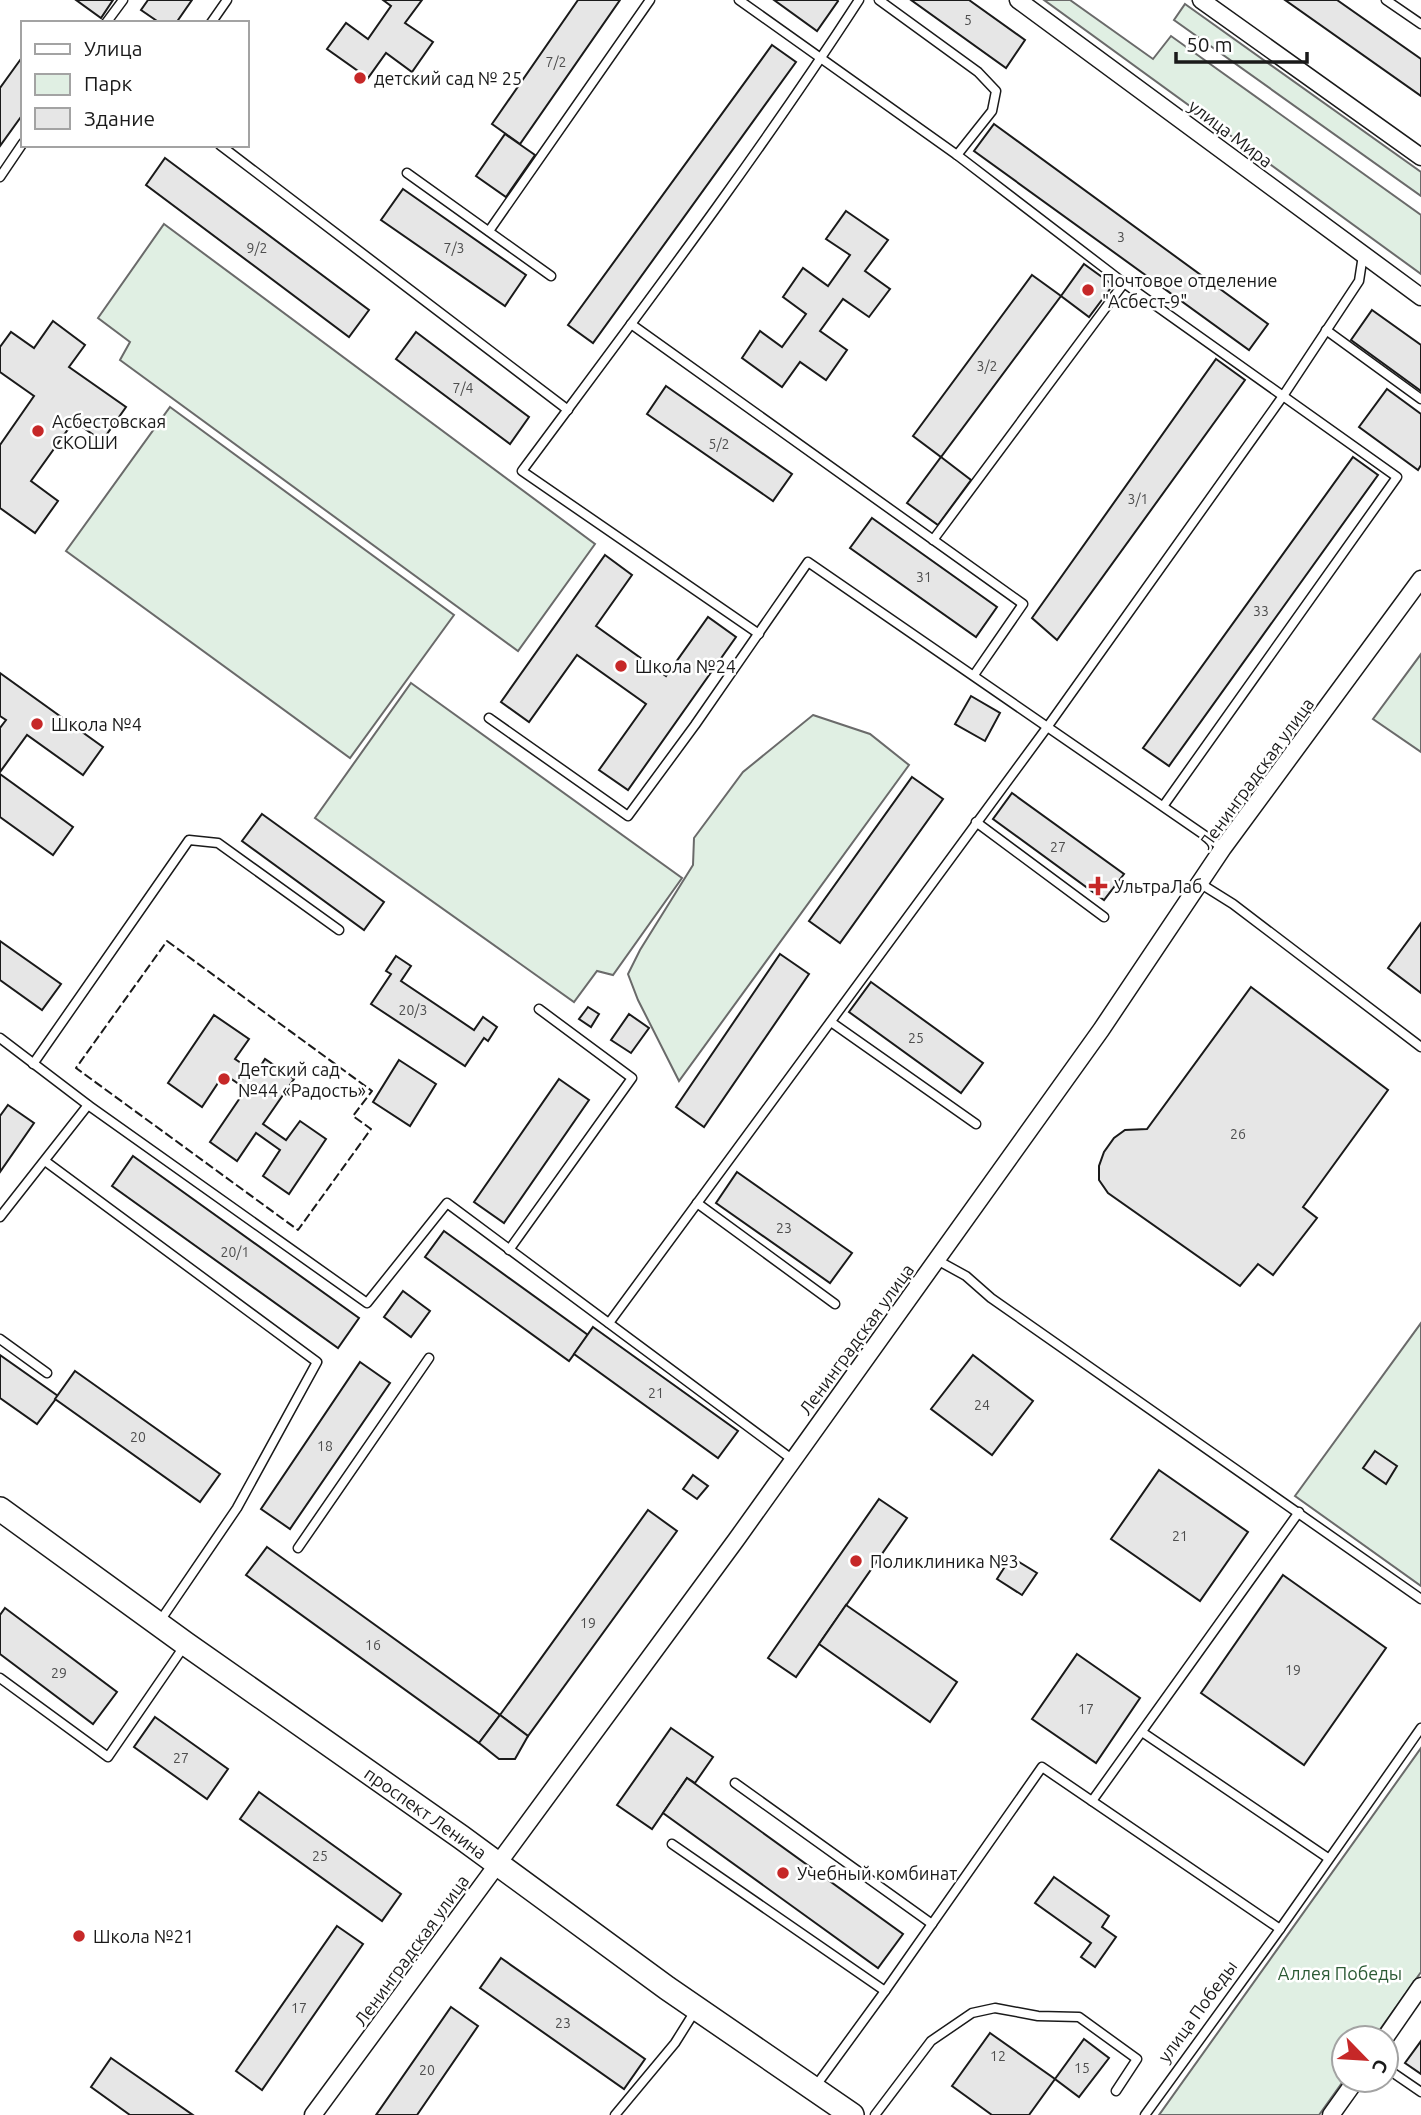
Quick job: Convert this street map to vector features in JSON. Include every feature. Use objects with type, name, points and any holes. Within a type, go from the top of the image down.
[{"type":"street","name":"улица Мира","points":[[1018,0],[1421,297]]},
{"type":"street","points":[[1202,0],[1421,157]]},
{"type":"street","name":"Ленинградская улица","points":[[313,2115],[793,1460],[1101,1030],[1223,848],[1421,579]]},
{"type":"street","name":"проспект Ленина","points":[[0,1509],[697,2009],[849,2114]]},
{"type":"street","points":[[1395,2024],[1421,1986]]},
{"type":"street","points":[[1331,2115],[1346,2094]]},
{"type":"lane","points":[[108,21],[124,0]]},
{"type":"lane","points":[[212,21],[227,0]]},
{"type":"lane","points":[[489,231],[650,0]]},
{"type":"lane","points":[[738,0],[957,156],[1124,282],[1397,478],[1164,805]]},
{"type":"lane","points":[[759,634],[522,471],[631,324],[859,0]]},
{"type":"lane","points":[[879,0],[978,72],[996,91],[992,111],[957,156]]},
{"type":"lane","points":[[1386,0],[1421,24]]},
{"type":"lane","points":[[0,177],[21,146]]},
{"type":"lane","points":[[223,147],[568,410]]},
{"type":"lane","points":[[407,173],[551,275]]},
{"type":"lane","points":[[609,1323],[1048,726],[1283,396],[1359,281],[1363,255]]},
{"type":"lane","points":[[933,540],[1124,282]]},
{"type":"lane","points":[[631,324],[1023,604],[974,675]]},
{"type":"lane","points":[[1326,330],[1421,399]]},
{"type":"lane","points":[[489,719],[628,816],[808,562],[1223,848]]},
{"type":"lane","points":[[976,822],[1104,917]]},
{"type":"lane","points":[[33,1064],[189,840],[218,843],[339,930]]},
{"type":"lane","points":[[1201,884],[1233,904],[1421,1047]]},
{"type":"lane","points":[[509,1250],[632,1078],[539,1009]]},
{"type":"lane","points":[[831,1022],[976,1124]]},
{"type":"lane","points":[[0,1038],[88,1105],[367,1303],[447,1203],[793,1460]]},
{"type":"lane","points":[[0,1217],[88,1105]]},
{"type":"lane","points":[[45,1161],[317,1362],[237,1508],[158,1624]]},
{"type":"lane","points":[[696,1203],[835,1304]]},
{"type":"lane","points":[[936,1259],[966,1276],[991,1298],[1421,1600]]},
{"type":"lane","points":[[0,1339],[47,1373]]},
{"type":"lane","points":[[298,1548],[429,1358]]},
{"type":"lane","points":[[1092,1801],[1298,1512]]},
{"type":"lane","points":[[0,1678],[108,1757],[186,1644]]},
{"type":"lane","name":"улица Победы","points":[[1144,2115],[1280,1929],[1421,1728]]},
{"type":"lane","points":[[1142,1732],[1328,1858]]},
{"type":"lane","points":[[812,2090],[1042,1768],[1280,1929]]},
{"type":"lane","points":[[735,1783],[932,1924]]},
{"type":"lane","points":[[672,1844],[885,1991]]},
{"type":"lane","points":[[875,2115],[931,2041],[972,2013],[995,2007],[1038,2016],[1079,2017],[1137,2059],[1116,2091]]},
{"type":"lane","points":[[615,2115],[675,2043],[697,2009]]},
{"type":"lane","points":[[1400,2078],[1421,2092]]},
{"type":"green space","points":[[1044,0],[1070,0],[1153,59],[1171,36],[1421,215],[1421,274]]},
{"type":"green space","points":[[1185,4],[1421,172],[1421,196],[1174,20]]},
{"type":"green space","points":[[164,224],[595,544],[518,651],[120,360],[130,342],[98,318]]},
{"type":"green space","points":[[170,407],[454,615],[350,758],[66,551]]},
{"type":"green space","points":[[1421,654],[1421,752],[1373,719]]},
{"type":"green space","points":[[411,683],[682,878],[613,975],[597,971],[574,1002],[315,818]]},
{"type":"green space","points":[[813,715],[870,734],[909,765],[679,1081],[638,1000],[628,974],[693,865],[694,838],[743,772]]},
{"type":"green space","points":[[1421,1323],[1421,1586],[1295,1496]]},
{"type":"green space","name":"Аллея Победы","points":[[1421,1748],[1421,1972],[1384,2024],[1330,2024],[1330,2094],[1334,2094],[1319,2115],[1159,2115]]},
{"type":"building","points":[[76,0],[113,0],[101,18]]},
{"type":"building","points":[[148,0],[192,0],[177,21],[157,21],[141,10]]},
{"type":"building","points":[[383,0],[422,0],[405,23],[433,42],[412,72],[386,53],[368,78],[327,49],[346,23],[368,39],[391,6]]},
{"type":"building","points":[[578,0],[620,0],[520,144],[492,124]]},
{"type":"building","points":[[774,0],[837,0],[838,1],[817,31]]},
{"type":"building","points":[[911,0],[969,0],[1025,40],[1006,68]]},
{"type":"building","points":[[1285,0],[1337,0],[1421,59],[1421,96]]},
{"type":"building","points":[[772,45],[796,62],[593,343],[568,325]]},
{"type":"building","points":[[21,59],[21,117],[0,146],[0,88]]},
{"type":"building","points":[[994,124],[1268,324],[1249,350],[974,151]]},
{"type":"building","points":[[505,134],[535,155],[506,197],[476,176]]},
{"type":"building","points":[[165,158],[369,310],[349,337],[146,185]]},
{"type":"building","points":[[403,189],[526,275],[505,306],[381,220]]},
{"type":"building","points":[[846,211],[888,240],[865,271],[890,289],[869,317],[843,299],[820,331],[847,350],[826,380],[800,362],[782,387],[742,358],[760,331],[782,347],[806,314],[783,297],[803,268],[828,286],[850,255],[826,239]]},
{"type":"building","points":[[1084,264],[1113,285],[1089,317],[1061,296]]},
{"type":"building","points":[[1032,275],[1061,296],[941,457],[913,436]]},
{"type":"building","points":[[1372,310],[1421,345],[1421,391],[1351,340]]},
{"type":"building","name":"Асбестовская СКОШИ","points":[[53,321],[85,345],[69,367],[126,407],[102,441],[74,421],[31,481],[58,501],[35,533],[0,508],[0,445],[34,396],[0,372],[0,347],[11,332],[34,348]]},
{"type":"building","points":[[416,332],[529,417],[510,444],[396,359]]},
{"type":"building","points":[[1216,359],[1245,380],[1057,640],[1032,618]]},
{"type":"building","points":[[666,386],[792,474],[773,501],[647,414]]},
{"type":"building","points":[[1387,389],[1421,414],[1421,465],[1418,470],[1359,427]]},
{"type":"building","points":[[941,457],[971,480],[938,525],[907,503]]},
{"type":"building","points":[[1353,457],[1378,475],[1169,766],[1143,748]]},
{"type":"building","points":[[872,518],[997,607],[976,637],[850,548]]},
{"type":"building","name":"Школа №24","points":[[605,555],[632,575],[596,626],[666,676],[708,617],[736,637],[628,790],[599,770],[646,704],[577,655],[529,722],[501,702]]},
{"type":"building","name":"Школа №4","points":[[0,673],[103,747],[83,775],[27,735],[0,772],[0,728],[6,720],[0,716]]},
{"type":"building","points":[[971,696],[1000,713],[985,741],[955,724]]},
{"type":"building","points":[[0,774],[73,827],[53,855],[0,817]]},
{"type":"building","points":[[912,777],[943,799],[840,943],[809,921]]},
{"type":"building","points":[[1012,793],[1124,874],[1104,900],[993,819]]},
{"type":"building","points":[[262,814],[384,902],[364,930],[242,841]]},
{"type":"building","points":[[1421,923],[1421,993],[1388,968]]},
{"type":"building","points":[[0,941],[61,984],[42,1010],[0,980]]},
{"type":"building","points":[[780,954],[809,974],[704,1127],[676,1107]]},
{"type":"building","points":[[396,956],[411,966],[401,981],[474,1030],[483,1017],[497,1027],[488,1041],[484,1038],[465,1066],[371,1004],[391,974],[386,971]]},
{"type":"building","points":[[871,982],[983,1063],[961,1093],[849,1012]]},
{"type":"building","points":[[1251,987],[1388,1090],[1303,1207],[1317,1218],[1273,1275],[1258,1264],[1240,1286],[1108,1193],[1099,1180],[1099,1166],[1104,1152],[1114,1138],[1125,1130],[1147,1129]]},
{"type":"building","points":[[588,1007],[599,1014],[591,1027],[579,1019]]},
{"type":"building","points":[[629,1014],[649,1028],[631,1053],[611,1040]]},
{"type":"building","points":[[214,1015],[249,1039],[235,1059],[256,1073],[265,1059],[294,1079],[263,1124],[286,1140],[300,1121],[326,1139],[289,1194],[263,1176],[280,1150],[256,1133],[237,1161],[210,1142],[246,1089],[224,1074],[202,1107],[168,1083]]},
{"type":"building","points":[[399,1060],[436,1084],[410,1126],[373,1102]]},
{"type":"building","points":[[559,1079],[589,1100],[504,1223],[474,1202]]},
{"type":"building","points":[[8,1105],[34,1123],[0,1172],[0,1116]]},
{"type":"building","points":[[133,1156],[359,1318],[338,1348],[112,1186]]},
{"type":"building","points":[[737,1172],[852,1253],[830,1283],[716,1203]]},
{"type":"building","points":[[444,1231],[588,1335],[569,1361],[425,1257]]},
{"type":"building","points":[[403,1291],[430,1311],[411,1337],[384,1317]]},
{"type":"building","points":[[593,1327],[738,1431],[718,1458],[574,1354]]},
{"type":"building","points":[[0,1355],[58,1396],[37,1424],[0,1398]]},
{"type":"building","points":[[973,1355],[1033,1401],[992,1455],[931,1409]]},
{"type":"building","points":[[360,1362],[390,1383],[290,1529],[261,1509]]},
{"type":"building","points":[[75,1371],[220,1474],[200,1502],[55,1399]]},
{"type":"building","points":[[1375,1451],[1397,1466],[1386,1484],[1363,1468]]},
{"type":"building","points":[[1159,1470],[1248,1532],[1200,1601],[1111,1539]]},
{"type":"building","points":[[693,1475],[708,1486],[697,1499],[683,1489]]},
{"type":"building","name":"Поликлиника №3","points":[[879,1499],[907,1518],[796,1677],[768,1658]]},
{"type":"building","points":[[648,1510],[677,1531],[528,1736],[500,1715]]},
{"type":"building","points":[[267,1547],[500,1715],[479,1743],[246,1575]]},
{"type":"building","points":[[1011,1557],[1037,1573],[1022,1595],[997,1579]]},
{"type":"building","points":[[1283,1575],[1386,1648],[1304,1765],[1201,1693]]},
{"type":"building","points":[[846,1605],[957,1682],[930,1722],[819,1644]]},
{"type":"building","points":[[5,1608],[117,1692],[93,1724],[0,1654],[0,1615]]},
{"type":"building","points":[[1077,1654],[1140,1698],[1096,1763],[1032,1719]]},
{"type":"building","points":[[500,1715],[528,1736],[515,1759],[499,1759],[479,1743]]},
{"type":"building","points":[[155,1717],[228,1769],[207,1799],[134,1747]]},
{"type":"building","points":[[671,1728],[713,1757],[695,1783],[687,1778],[652,1829],[617,1805]]},
{"type":"building","name":"Учебный комбинат","points":[[687,1778],[903,1934],[878,1968],[663,1813]]},
{"type":"building","points":[[259,1792],[401,1894],[382,1921],[240,1819]]},
{"type":"building","points":[[1054,1877],[1109,1916],[1102,1927],[1116,1937],[1095,1967],[1081,1957],[1091,1943],[1035,1903]]},
{"type":"building","points":[[337,1926],[363,1944],[262,2090],[236,2071]]},
{"type":"building","points":[[501,1958],[645,2059],[624,2089],[480,1988]]},
{"type":"building","points":[[451,2007],[478,2026],[417,2115],[376,2115]]},
{"type":"building","points":[[990,2033],[1055,2079],[1029,2115],[992,2115],[952,2086]]},
{"type":"building","points":[[1084,2039],[1109,2058],[1079,2097],[1055,2079]]},
{"type":"building","points":[[1421,2041],[1421,2074],[1405,2063]]},
{"type":"building","points":[[111,2058],[193,2115],[130,2115],[91,2087]]},
{"type":"fence","points":[[167,941],[372,1091],[353,1116],[371,1129],[298,1230],[76,1068],[167,941]]},
{"type":"place","name":"детский сад № 25","points":[[360,78]]},
{"type":"place","name":"Почтовое отделение \"Асбест-9\"","points":[[1088,290]]},
{"type":"place","name":"Асбестовская СКОШИ","points":[[38,431]]},
{"type":"place","name":"Школа №24","points":[[621,666]]},
{"type":"place","name":"Школа №4","points":[[37,724]]},
{"type":"place","name":"УльтраЛаб","points":[[1098,886]]},
{"type":"place","name":"Детский сад №44 «Радость»","points":[[224,1079]]},
{"type":"place","name":"Поликлиника №3","points":[[856,1561]]},
{"type":"place","name":"Учебный комбинат","points":[[783,1873]]},
{"type":"place","name":"Школа №21","points":[[79,1936]]}]
